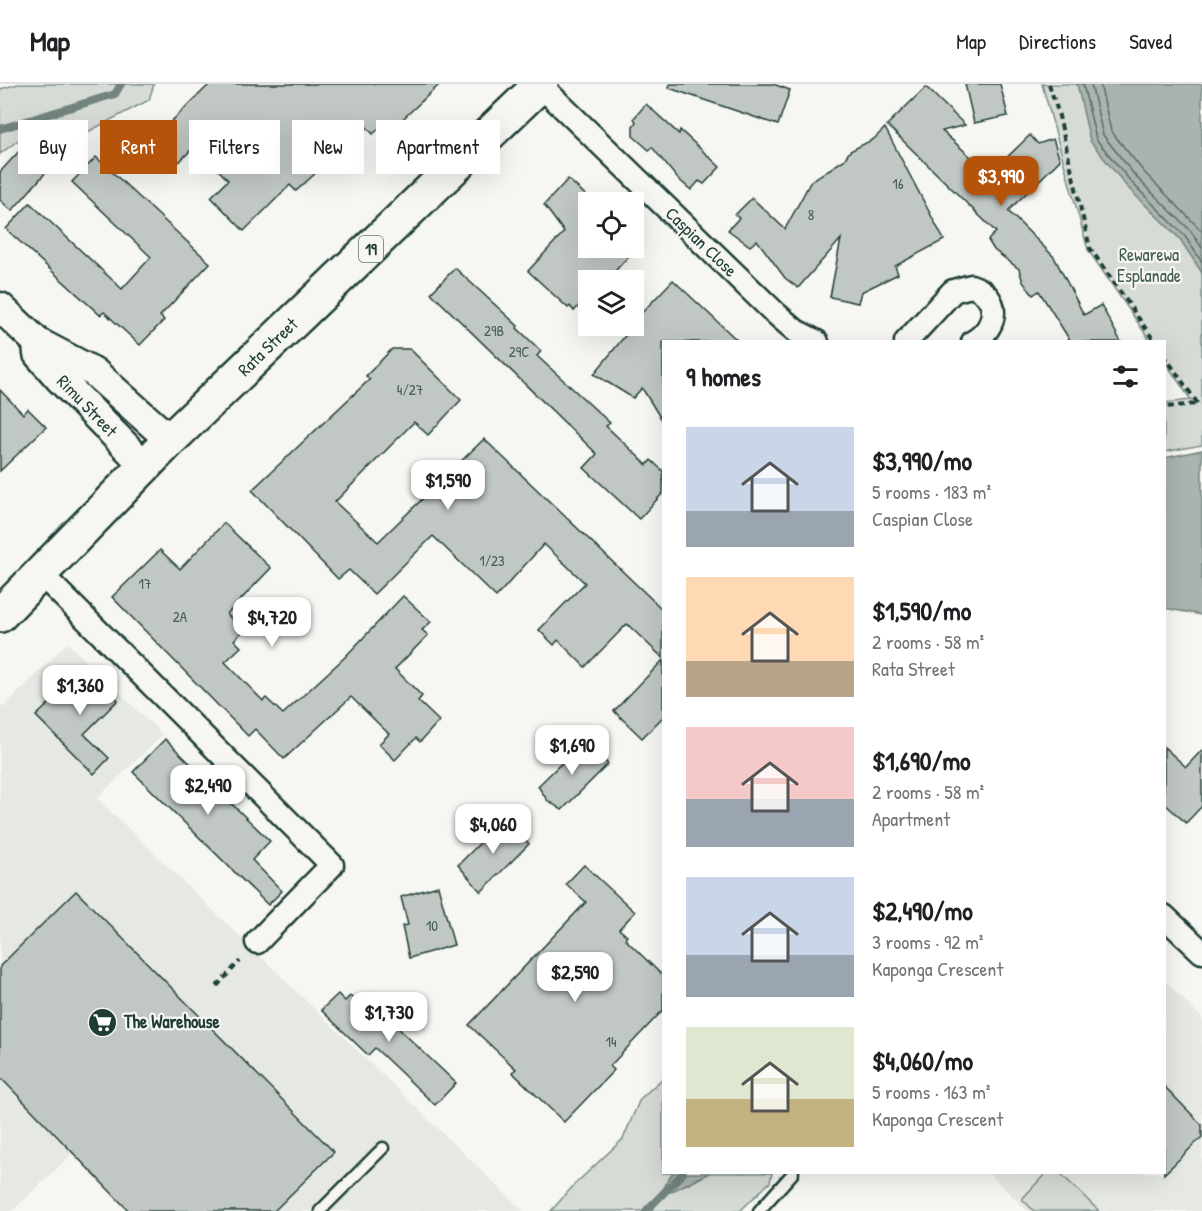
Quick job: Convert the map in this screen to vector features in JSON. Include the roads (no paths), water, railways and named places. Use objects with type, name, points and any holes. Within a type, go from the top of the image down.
[{"type":"main road","name":"Rata Street","points":[[0,615],[170,440],[540,85]]},
{"type":"street","name":"Caspian Close","points":[[540,85],[774,313],[796,331],[813,340]]},
{"type":"street","points":[[908,340],[953,291],[971,286],[991,299],[995,312],[990,327],[976,340]]},
{"type":"street","name":"Rimu Street","points":[[0,307],[37,342],[94,372],[170,440]]},
{"type":"street","name":"Rimu Street","points":[[37,342],[38,354],[60,380],[145,466]]},
{"type":"street","points":[[41,574],[332,865],[257,942]]},
{"type":"street","points":[[1166,917],[1202,952]]},
{"type":"lane","points":[[320,1211],[383,1148]]},
{"type":"lane","points":[[759,1211],[792,1174]]},
{"type":"water","points":[[1077,84],[1202,84],[1202,273],[1180,239],[1127,187],[1090,141]]},
{"type":"water","points":[[1202,450],[1202,615],[1166,608],[1166,458]]},
{"type":"water","points":[[672,1174],[707,1174],[670,1192],[664,1186]]},
{"type":"waterway","points":[[0,129],[115,94],[121,84]]},
{"type":"waterway","points":[[646,1211],[682,1174]]},
{"type":"place","name":"The Warehouse","points":[[103,1022]]},
{"type":"park label","name":"Rewarewa Esplanade","points":[[1149,265]]}]
